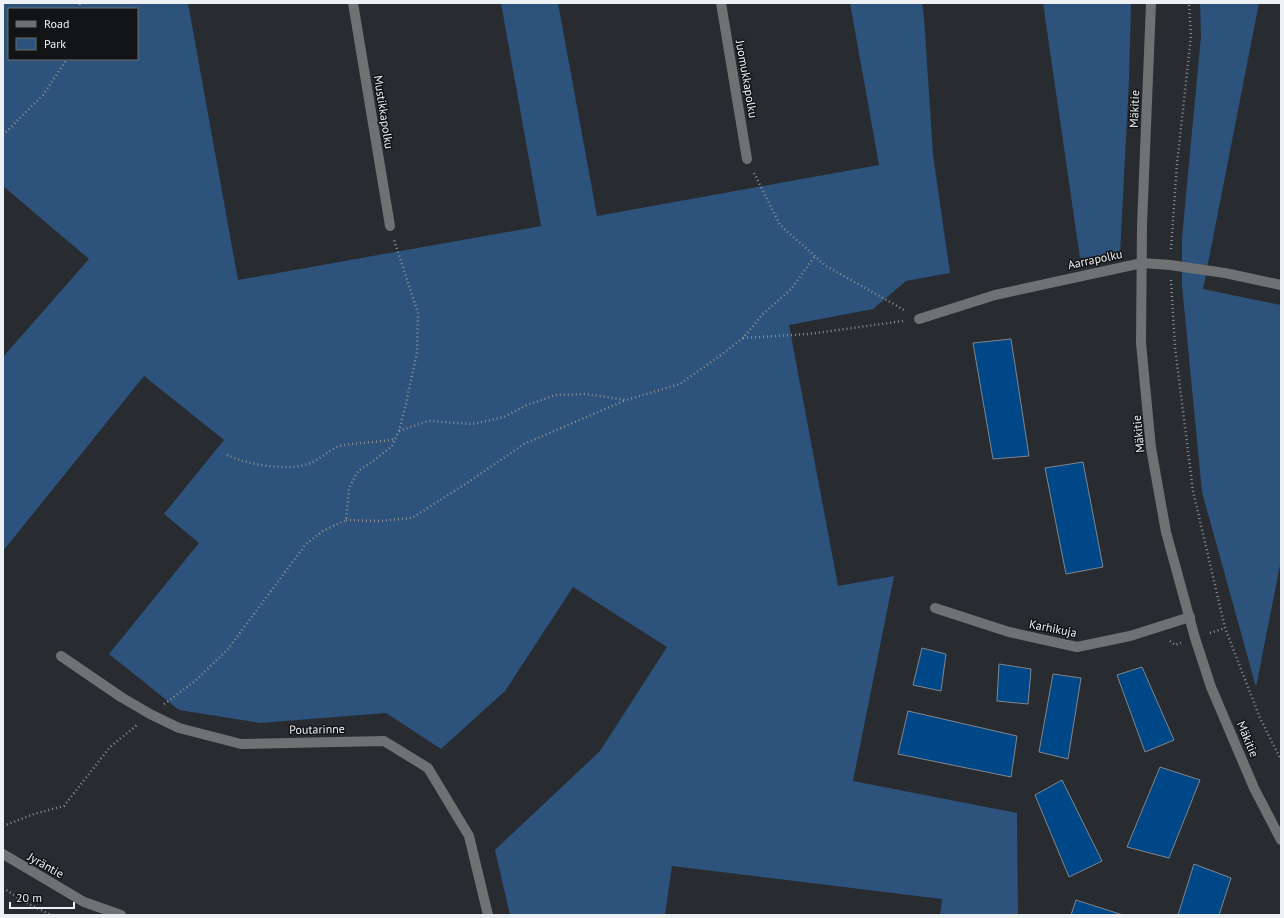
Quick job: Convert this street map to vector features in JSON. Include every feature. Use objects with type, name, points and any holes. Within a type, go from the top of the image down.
[{"type":"street","name":"Mustikkapolku","points":[[353,3],[390,226]]},
{"type":"street","name":"Juomukkapolku","points":[[721,3],[747,158]]},
{"type":"street","name":"Mäkitie","points":[[1151,3],[1142,225],[1141,343],[1152,448],[1166,532],[1211,687],[1254,788],[1281,840]]},
{"type":"street","name":"Aarrapolku","points":[[919,319],[995,295],[1142,263],[1170,265],[1225,273],[1281,285]]},
{"type":"street","name":"Karhikuja","points":[[935,608],[1009,632],[1077,647],[1130,636],[1190,617]]},
{"type":"street","name":"Poutarinne","points":[[61,656],[121,697],[150,714],[179,728],[241,744],[384,741],[428,768],[468,836],[488,915]]},
{"type":"street","name":"Jyräntie","points":[[3,854],[84,902],[121,915]]},
{"type":"path","points":[[1189,3],[1191,36],[1177,164],[1170,265],[1175,347],[1195,498],[1225,628],[1260,718],[1281,760]]},
{"type":"path","points":[[3,135],[43,95],[66,60]]},
{"type":"path","points":[[747,158],[780,225],[826,266],[919,319]]},
{"type":"path","points":[[346,520],[349,488],[358,471],[392,446],[399,431],[417,352],[418,313],[390,226]]},
{"type":"path","points":[[3,826],[34,814],[64,806],[110,747],[150,714],[194,682],[228,649],[306,544],[324,531],[346,520],[380,521],[412,518],[524,444],[626,400],[680,384],[743,338],[763,314],[791,289],[815,256]]},
{"type":"path","points":[[743,338],[809,334],[919,319]]},
{"type":"path","points":[[399,431],[428,421],[473,424],[504,417],[527,405],[556,395],[586,394],[626,400]]},
{"type":"path","points":[[227,455],[249,462],[288,468],[318,460],[335,448],[350,444],[382,442],[395,439]]},
{"type":"path","points":[[3,888],[25,902],[51,915]]},
{"type":"green space","points":[[3,3],[188,3],[238,280],[541,226],[501,3],[558,3],[597,216],[879,165],[850,3],[922,3],[933,155],[950,273],[906,281],[873,309],[789,325],[838,586],[894,576],[853,781],[1017,813],[1018,915],[940,915],[942,899],[672,866],[665,915],[510,915],[495,850],[600,751],[667,647],[573,587],[505,691],[441,749],[386,713],[260,723],[179,710],[109,654],[199,543],[164,514],[224,440],[144,376],[3,551],[3,357],[89,259],[3,186]]},
{"type":"green space","points":[[1043,3],[1131,3],[1129,80],[1120,254],[1080,258]]},
{"type":"green space","points":[[1200,3],[1259,3],[1203,289],[1281,305],[1281,560],[1256,687],[1202,492],[1182,285],[1182,238],[1201,36]]},
{"type":"building","points":[[1011,339],[1029,456],[993,459],[973,343]]},
{"type":"building","points":[[1083,462],[1103,567],[1066,574],[1045,468]]},
{"type":"building","points":[[922,648],[946,654],[941,691],[913,685]]},
{"type":"building","points":[[999,664],[1031,669],[1028,704],[997,701]]},
{"type":"building","points":[[1142,667],[1174,740],[1145,752],[1117,675]]},
{"type":"building","points":[[1053,674],[1081,678],[1068,759],[1039,752]]},
{"type":"building","points":[[908,711],[1017,736],[1011,777],[898,754]]},
{"type":"building","points":[[1160,767],[1200,780],[1169,858],[1127,847]]},
{"type":"building","points":[[1062,780],[1102,861],[1069,877],[1035,795]]},
{"type":"building","points":[[1194,864],[1231,878],[1219,915],[1178,915]]},
{"type":"building","points":[[1076,900],[1123,915],[1071,915]]}]
